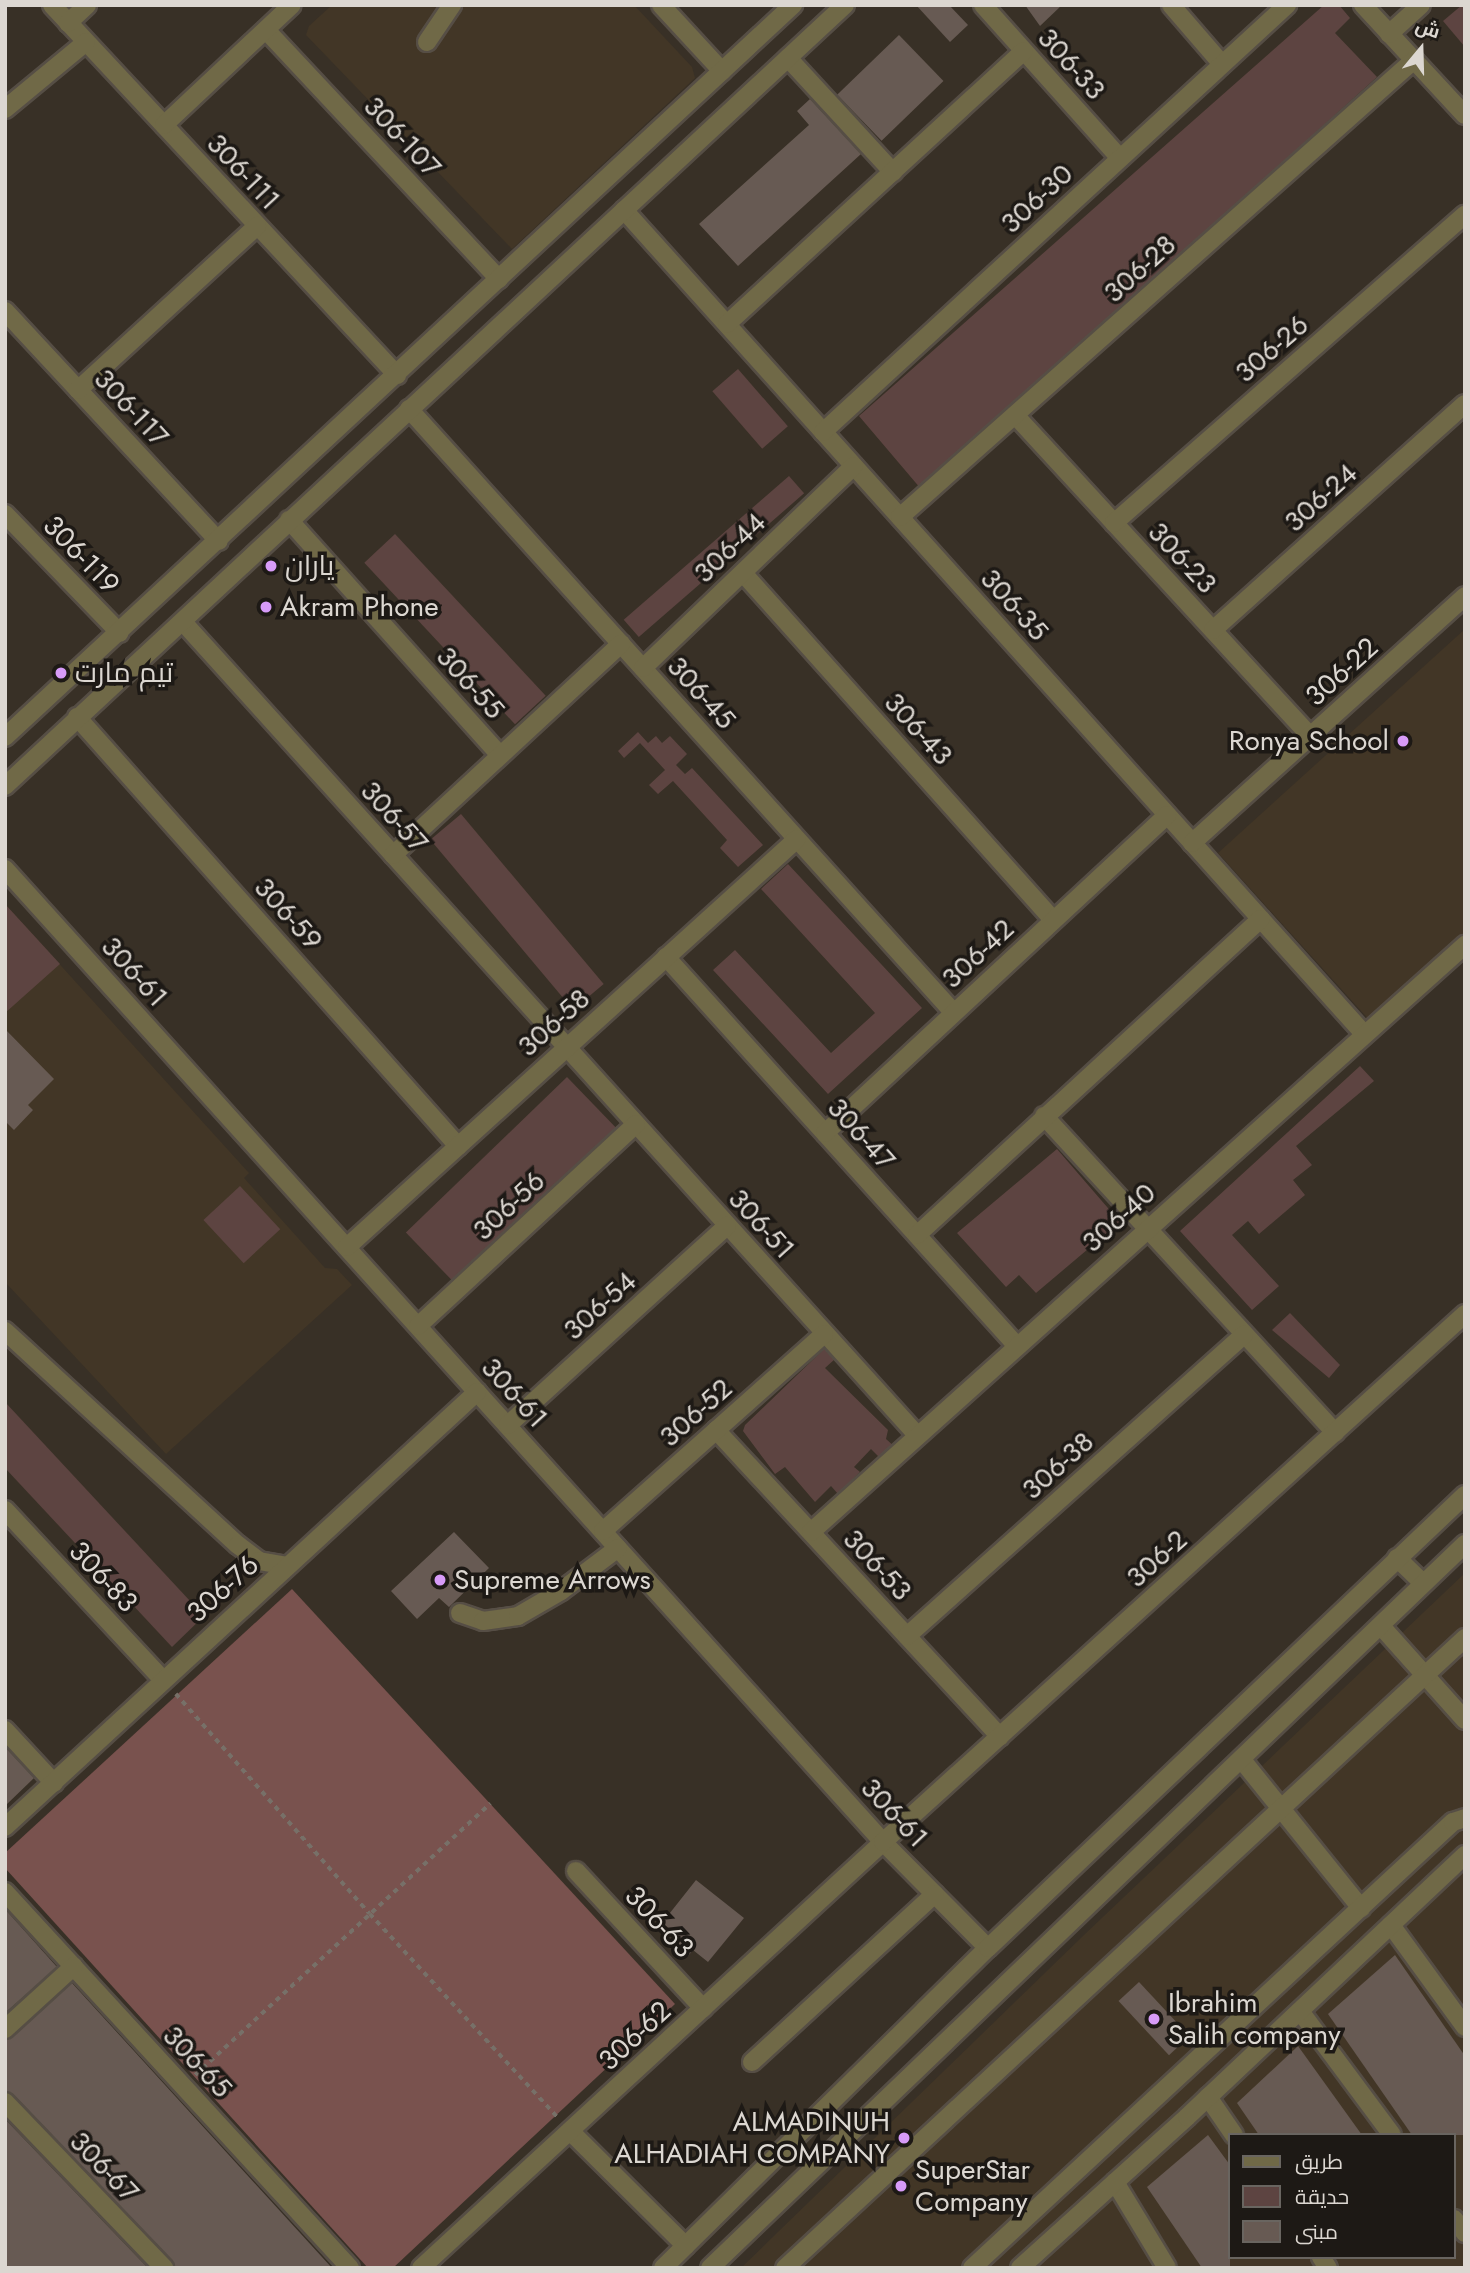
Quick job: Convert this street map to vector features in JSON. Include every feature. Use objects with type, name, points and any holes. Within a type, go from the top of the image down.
[{"type":"street","name":"306-111","points":[[52,5],[397,375]]},
{"type":"street","points":[[68,23],[87,5]]},
{"type":"street","points":[[164,125],[292,5]]},
{"type":"street","points":[[427,42],[452,5]]},
{"type":"street","points":[[661,5],[722,71]]},
{"type":"street","points":[[5,737],[793,5]]},
{"type":"street","points":[[5,786],[845,5]]},
{"type":"street","name":"306-33","points":[[983,5],[1120,158]]},
{"type":"street","points":[[1171,5],[1222,64]]},
{"type":"street","name":"306-30","points":[[823,432],[1287,5]]},
{"type":"street","points":[[1363,5],[1465,115]]},
{"type":"street","points":[[1390,34],[1421,5]]},
{"type":"street","name":"306-107","points":[[266,30],[499,279]]},
{"type":"street","points":[[5,109],[86,42]]},
{"type":"street","points":[[727,324],[1024,51]]},
{"type":"street","points":[[788,58],[892,172]]},
{"type":"street","name":"306-28","points":[[900,517],[1414,60]]},
{"type":"street","name":"306-35","points":[[624,210],[1364,1034]]},
{"type":"street","name":"306-26","points":[[1114,523],[1465,215]]},
{"type":"street","points":[[78,390],[257,226]]},
{"type":"street","name":"306-117","points":[[5,311],[219,541]]},
{"type":"street","name":"306-24","points":[[1213,630],[1465,404]]},
{"type":"street","name":"306-45","points":[[409,409],[953,1012]]},
{"type":"street","name":"306-23","points":[[1015,415],[1310,736]]},
{"type":"street","name":"306-44","points":[[643,668],[854,466]]},
{"type":"street","name":"306-55","points":[[280,484],[295,514],[500,755]]},
{"type":"street","name":"306-119","points":[[5,514],[120,633]]},
{"type":"street","name":"306-43","points":[[743,573],[1054,920]]},
{"type":"street","name":"306-22","points":[[1192,843],[1465,596]]},
{"type":"street","name":"306-57","points":[[183,622],[566,1047]]},
{"type":"street","points":[[393,855],[621,644]]},
{"type":"street","name":"306-59","points":[[77,718],[458,1146]]},
{"type":"street","name":"306-42","points":[[825,1133],[1167,815]]},
{"type":"street","name":"306-58","points":[[347,1247],[797,839]]},
{"type":"street","name":"306-61","points":[[5,869],[883,1842],[988,1948]]},
{"type":"street","points":[[917,1235],[1261,919]]},
{"type":"street","name":"306-40","points":[[811,1532],[1465,945]]},
{"type":"street","name":"306-47","points":[[666,957],[1017,1346]]},
{"type":"street","name":"306-51","points":[[566,1047],[917,1435]]},
{"type":"street","points":[[1044,1116],[1335,1433]]},
{"type":"street","name":"306-56","points":[[418,1326],[636,1124]]},
{"type":"street","name":"306-54","points":[[508,1425],[727,1226]]},
{"type":"street","name":"306-2","points":[[883,1842],[1465,1314]]},
{"type":"street","points":[[5,1331],[238,1545],[259,1561],[287,1566]]},
{"type":"street","name":"306-52","points":[[603,1531],[824,1334]]},
{"type":"street","name":"306-38","points":[[907,1636],[1244,1335]]},
{"type":"street","name":"306-76","points":[[5,1827],[477,1392]]},
{"type":"street","name":"306-53","points":[[716,1430],[1000,1737]]},
{"type":"street","points":[[663,2268],[988,1948],[1465,1495]]},
{"type":"street","name":"306-83","points":[[5,1510],[163,1679]]},
{"type":"street","points":[[721,2264],[1465,1544]]},
{"type":"street","points":[[460,1613],[483,1621],[518,1616],[561,1591],[618,1548]]},
{"type":"street","points":[[1397,1558],[1423,1583]]},
{"type":"street","points":[[1381,1626],[1465,1720]]},
{"type":"street","points":[[785,2268],[1465,1638]]},
{"type":"street","points":[[5,1730],[54,1783]]},
{"type":"street","points":[[1242,1760],[1279,1810],[1361,1908]]},
{"type":"street","points":[[972,2268],[1453,1822],[1465,1818]]},
{"type":"street","name":"306-62","points":[[421,2268],[883,1842]]},
{"type":"street","points":[[1020,2268],[1208,2097],[1465,1855]]},
{"type":"street","name":"306-63","points":[[576,1871],[703,2008]]},
{"type":"street","name":"306-65","points":[[5,1892],[350,2268]]},
{"type":"street","points":[[752,2062],[934,1894]]},
{"type":"street","points":[[1391,1925],[1465,2027]]},
{"type":"street","points":[[5,2029],[74,1966]]},
{"type":"street","points":[[1300,2011],[1391,2133]]},
{"type":"street","points":[[1208,2097],[1233,2133]]},
{"type":"street","name":"306-67","points":[[5,2102],[164,2268]]},
{"type":"street","points":[[570,2131],[686,2246]]},
{"type":"street","points":[[1115,2182],[1167,2268]]},
{"type":"path","points":[[163,1679],[370,1914],[570,2131]]},
{"type":"path","points":[[183,2086],[490,1804]]},
{"type":"shaded area","points":[[332,5],[634,5],[692,67],[695,78],[512,249],[306,35],[309,26]]},
{"type":"shaded area","name":"Ronya School","points":[[1465,629],[1465,936],[1371,1022],[1218,853]]},
{"type":"shaded area","points":[[5,904],[249,1173],[244,1178],[325,1268],[337,1269],[352,1285],[166,1454],[5,1282]]},
{"type":"shaded area","points":[[1465,1573],[1465,2268],[741,2268],[1084,1935]]},
{"type":"shaded area","points":[[292,1589],[675,2004],[393,2268],[368,2268],[5,1868],[5,1853]]},
{"type":"green space","points":[[1324,5],[1339,5],[1350,18],[1335,33],[1377,77],[921,489],[859,416]]},
{"type":"green space","points":[[1465,5],[1465,47],[1443,21]]},
{"type":"green space","points":[[738,369],[788,426],[762,449],[712,391]]},
{"type":"green space","points":[[789,476],[804,493],[639,637],[624,620]]},
{"type":"green space","points":[[395,534],[546,696],[515,724],[364,563]]},
{"type":"green space","points":[[638,732],[648,743],[656,736],[662,743],[670,736],[687,754],[676,765],[685,774],[692,768],[763,845],[738,867],[720,848],[727,840],[673,781],[658,794],[649,785],[665,770],[640,743],[624,758],[618,751]]},
{"type":"green space","points":[[461,814],[604,984],[573,1010],[430,840]]},
{"type":"green space","points":[[788,864],[922,1008],[828,1094],[713,970],[735,950],[831,1053],[875,1013],[761,889]]},
{"type":"green space","points":[[5,904],[60,964],[5,1013]]},
{"type":"green space","points":[[1360,1066],[1374,1081],[1296,1146],[1312,1165],[1293,1180],[1305,1195],[1259,1234],[1248,1221],[1232,1235],[1279,1286],[1252,1310],[1180,1231]]},
{"type":"green space","points":[[567,1077],[618,1130],[457,1286],[406,1233]]},
{"type":"green space","points":[[1057,1149],[1120,1222],[1036,1293],[1019,1275],[1006,1287],[957,1233]]},
{"type":"green space","points":[[240,1186],[280,1229],[244,1263],[203,1220]]},
{"type":"green space","points":[[1290,1313],[1340,1365],[1329,1378],[1272,1330]]},
{"type":"green space","points":[[824,1349],[835,1359],[825,1368],[888,1430],[886,1439],[896,1448],[881,1459],[871,1449],[854,1467],[860,1472],[838,1494],[831,1486],[815,1502],[785,1467],[775,1474],[743,1431],[745,1425]]},
{"type":"green space","points":[[5,1402],[204,1616],[172,1647],[5,1468]]},
{"type":"building","points":[[916,5],[949,5],[968,25],[950,42]]},
{"type":"building","points":[[1025,5],[1062,5],[1040,26]]},
{"type":"building","points":[[899,35],[943,81],[882,141],[837,95]]},
{"type":"building","points":[[810,99],[861,154],[738,266],[699,224],[809,125],[797,111]]},
{"type":"building","points":[[5,1029],[54,1079],[28,1105],[33,1110],[14,1130],[5,1121]]},
{"type":"building","name":"Supreme Arrows","points":[[454,1532],[489,1568],[449,1607],[439,1598],[417,1619],[391,1591]]},
{"type":"building","points":[[5,1747],[34,1778],[5,1806]]},
{"type":"building","points":[[696,1880],[744,1918],[708,1962],[693,1950],[688,1956],[671,1943],[678,1935],[662,1923]]},
{"type":"building","points":[[5,1909],[57,1967],[5,2013]]},
{"type":"building","points":[[1395,1955],[1465,2056],[1465,2135],[1411,2133],[1328,2014]]},
{"type":"building","name":"Ibrahim Salih company","points":[[1139,1982],[1189,2036],[1169,2055],[1119,2001]]},
{"type":"building","points":[[72,1983],[332,2268],[175,2268],[172,2260],[13,2094],[5,2091],[5,2040],[13,2037]]},
{"type":"building","points":[[1298,2046],[1361,2133],[1258,2133],[1237,2103]]},
{"type":"building","points":[[5,2119],[148,2268],[5,2268]]},
{"type":"building","points":[[1208,2135],[1228,2162],[1230,2268],[1202,2268],[1147,2187]]},
{"type":"place","name":"یاران","points":[[271,566]]},
{"type":"place","name":"Akram Phone","points":[[266,607]]},
{"type":"place","name":"تيم مارت","points":[[61,673]]},
{"type":"place","name":"Ronya School","points":[[1403,741]]},
{"type":"place","name":"Supreme Arrows","points":[[440,1580]]},
{"type":"place","name":"Ibrahim Salih company","points":[[1154,2019]]},
{"type":"place","name":"ALMADINUH ALHADIAH COMPANY","points":[[904,2138]]},
{"type":"place","name":"SuperStar Company","points":[[901,2186]]}]
